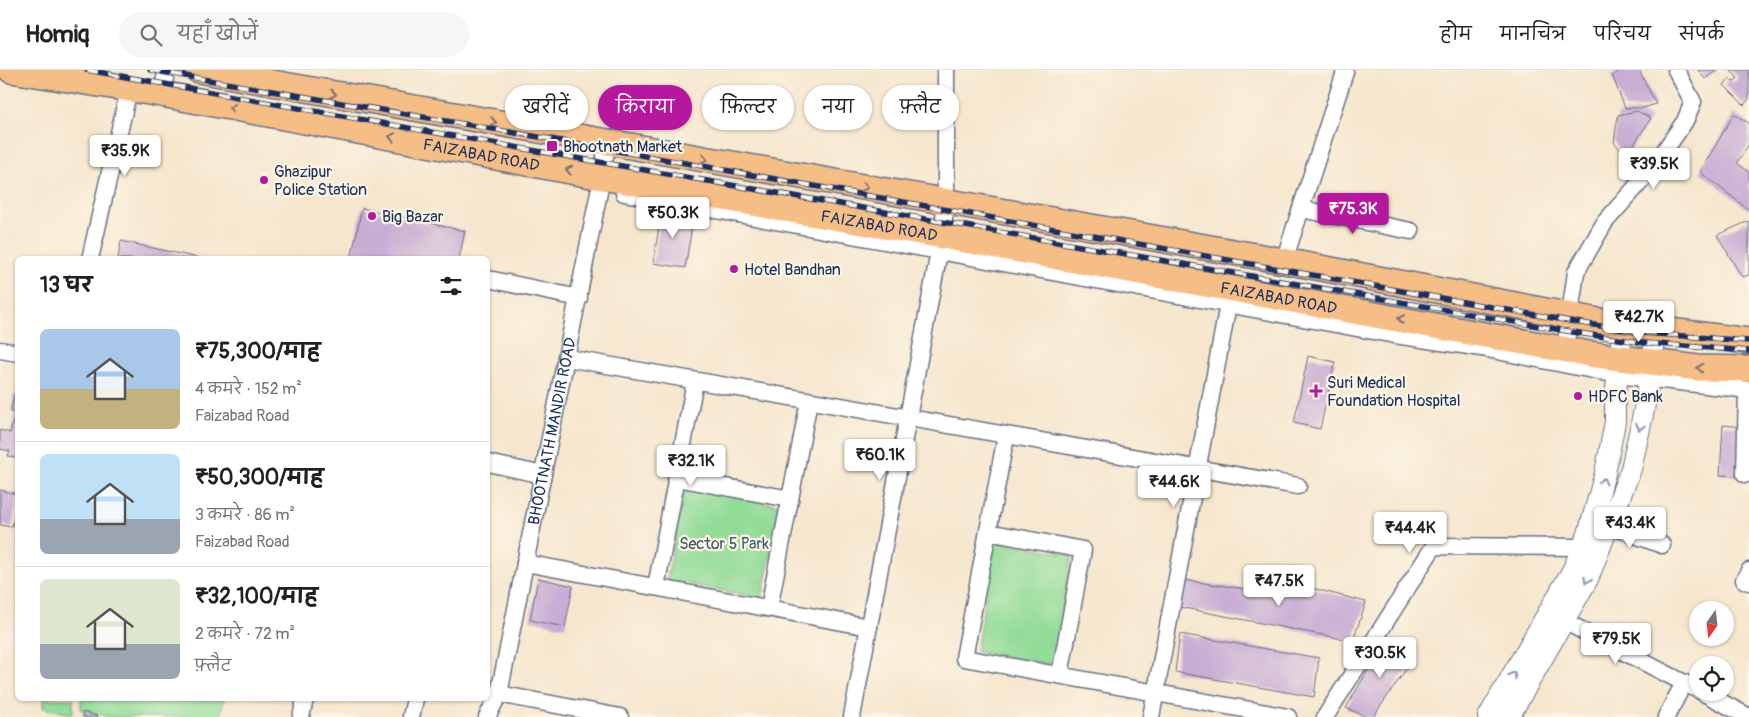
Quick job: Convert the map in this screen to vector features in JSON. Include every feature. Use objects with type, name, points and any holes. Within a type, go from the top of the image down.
[{"type":"main road","name":"FAIZABAD ROAD","points":[[11,70],[161,94],[601,183],[1229,296],[1565,349],[1619,367],[1650,371],[1698,368],[1748,383]]},
{"type":"main road","name":"FAIZABAD ROAD","points":[[198,70],[293,78],[608,142],[1284,261],[1623,325],[1749,341]]},
{"type":"street","points":[[161,94],[167,70]]},
{"type":"street","points":[[852,717],[940,244],[946,201],[946,70]]},
{"type":"street","points":[[1284,261],[1345,72],[1344,70]]},
{"type":"street","points":[[1565,349],[1576,272],[1600,230],[1652,169],[1685,121],[1693,102],[1676,70]]},
{"type":"street","points":[[91,256],[129,89]]},
{"type":"street","name":"BHOOTNATH MANDIR ROAD","points":[[486,717],[498,694],[579,298],[608,142]]},
{"type":"street","points":[[1301,209],[1411,231]]},
{"type":"street","points":[[490,279],[579,298]]},
{"type":"street","points":[[1151,717],[1229,296],[1395,335],[1619,367]]},
{"type":"street","points":[[1509,717],[1556,617],[1588,534],[1607,464],[1615,422],[1623,325]]},
{"type":"street","points":[[1488,717],[1556,617],[1588,579],[1631,469],[1644,410],[1657,329]]},
{"type":"street","points":[[0,350],[15,353]]},
{"type":"street","points":[[567,358],[1197,470],[1298,486]]},
{"type":"street","points":[[656,587],[695,381]]},
{"type":"street","points":[[1748,383],[1745,474],[1749,474]]},
{"type":"street","points":[[769,608],[809,401]]},
{"type":"street","points":[[1006,436],[964,658],[1288,717]]},
{"type":"street","points":[[490,463],[543,476]]},
{"type":"street","points":[[676,478],[790,499]]},
{"type":"street","points":[[1609,525],[1662,545]]},
{"type":"street","points":[[988,532],[1083,550],[1060,675]]},
{"type":"street","points":[[1325,717],[1434,546],[1582,547]]},
{"type":"street","points":[[525,563],[869,627]]},
{"type":"street","points":[[1749,571],[1744,580],[1749,582]]},
{"type":"street","points":[[1556,617],[1689,686]]},
{"type":"street","points":[[1666,717],[1689,689]]},
{"type":"street","points":[[498,694],[563,712],[620,717]]},
{"type":"street","points":[[301,717],[305,701]]},
{"type":"street","points":[[411,717],[415,701]]},
{"type":"street","points":[[1719,701],[1749,717]]},
{"type":"green space","name":"Sector 5 Park","points":[[685,487],[780,505],[762,598],[667,580]]},
{"type":"green space","points":[[995,541],[1072,555],[1053,665],[976,652]]},
{"type":"green space","points":[[43,701],[73,701],[73,714],[43,708]]},
{"type":"green space","points":[[81,701],[224,701],[220,717],[109,717],[81,710]]},
{"type":"building","points":[[1621,70],[1639,70],[1656,104],[1643,108],[1625,108],[1612,75]]},
{"type":"building","points":[[1698,70],[1717,70],[1705,79]]},
{"type":"building","points":[[1730,70],[1749,70],[1749,99],[1744,105],[1724,85],[1729,79],[1733,82],[1738,78]]},
{"type":"building","points":[[1637,111],[1651,118],[1626,157],[1614,142],[1618,115]]},
{"type":"building","points":[[1734,114],[1749,123],[1749,144],[1737,163],[1749,172],[1749,210],[1700,172]]},
{"type":"building","points":[[362,208],[465,231],[460,256],[352,256]]},
{"type":"building","points":[[662,209],[694,215],[685,268],[653,263]]},
{"type":"building","points":[[1749,221],[1749,275],[1742,277],[1717,235]]},
{"type":"building","points":[[121,241],[190,256],[118,256]]},
{"type":"building","points":[[1308,356],[1335,362],[1320,429],[1294,423]]},
{"type":"building","points":[[14,394],[15,414],[11,411]]},
{"type":"building","points":[[15,414],[15,457],[8,456],[10,451],[0,449],[0,430],[10,433]]},
{"type":"building","points":[[1723,425],[1741,427],[1738,476],[1720,475]]},
{"type":"building","points":[[0,490],[15,493],[15,510],[12,527],[0,525]]},
{"type":"building","points":[[538,578],[573,586],[565,627],[530,620]]},
{"type":"building","points":[[1183,580],[1274,593],[1280,580],[1366,602],[1353,641],[1179,607]]},
{"type":"building","points":[[1180,634],[1319,658],[1314,697],[1175,672]]},
{"type":"building","points":[[1387,637],[1414,658],[1373,717],[1367,717],[1346,708]]},
{"type":"building","points":[[83,712],[98,716],[98,717],[83,717]]},
{"type":"railway","points":[[87,70],[559,155],[1578,333],[1645,343],[1749,351]]},
{"type":"railway","points":[[150,70],[562,141],[1581,323],[1645,333],[1749,341]]},
{"type":"place","name":"Bhootnath Market","points":[[552,146]]},
{"type":"place","name":"Ghazipur Police Station","points":[[264,180]]},
{"type":"place","name":"Big Bazar","points":[[372,216]]},
{"type":"place","name":"Hotel Bandhan","points":[[734,269]]},
{"type":"place","name":"Suri Medical Foundation Hospital","points":[[1316,391]]},
{"type":"place","name":"HDFC Bank","points":[[1578,396]]}]
